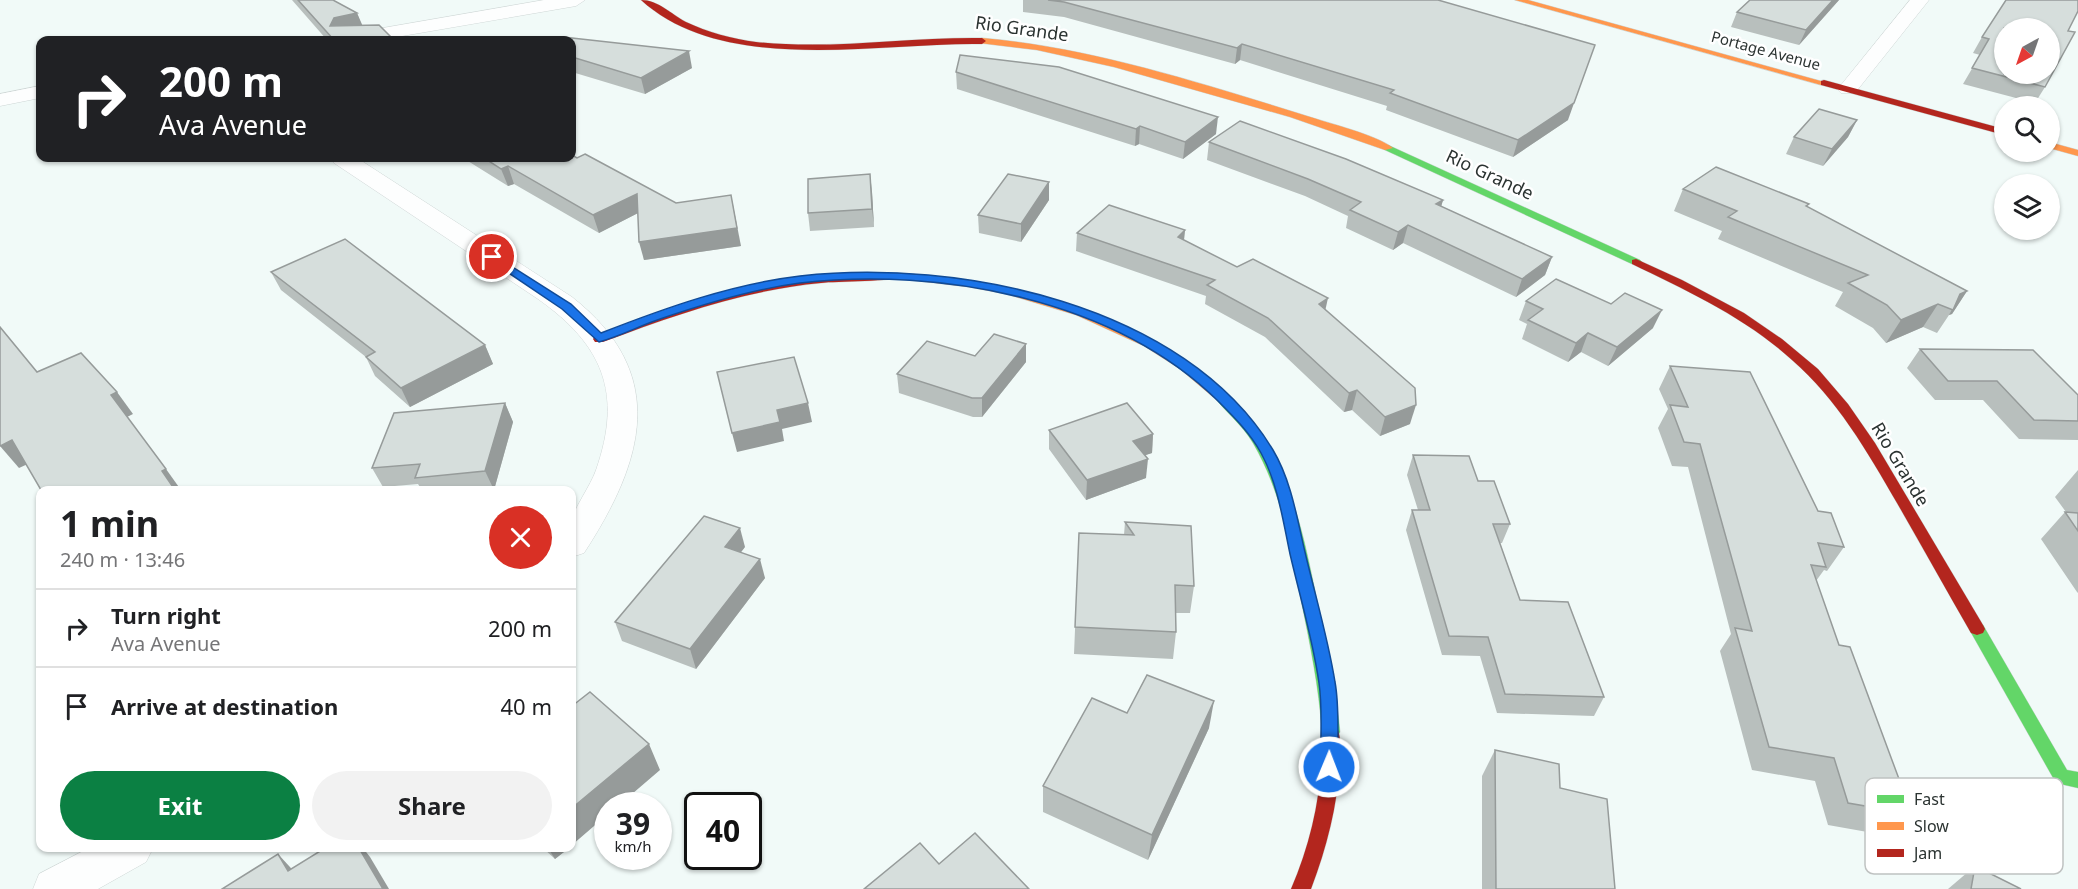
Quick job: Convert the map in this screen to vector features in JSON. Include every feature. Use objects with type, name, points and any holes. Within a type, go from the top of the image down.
[{"type":"street","points":[[371,36],[576,0]]},
{"type":"street","name":"Rio Grande","points":[[645,0],[678,22],[701,31],[775,44],[855,45],[975,39],[1022,43],[1064,51],[1306,119],[1375,142],[1449,174],[1680,283],[1740,318],[1795,356],[1838,399],[1871,445],[2062,777],[2078,780]]},
{"type":"street","name":"Portage Avenue","points":[[1519,0],[1994,129]]},
{"type":"street","points":[[1848,89],[1920,0]]},
{"type":"street","points":[[0,100],[36,93]]},
{"type":"street","points":[[2060,148],[2078,153]]},
{"type":"street","points":[[348,162],[566,307],[599,339],[616,371],[623,405],[620,444],[612,477],[576,538]]},
{"type":"street","points":[[599,339],[657,316],[740,291],[800,280],[893,275],[942,279],[1032,298],[1078,311],[1117,327],[1162,351],[1202,378],[1243,418],[1268,453],[1285,496],[1327,684],[1330,746],[1327,809],[1307,877],[1301,889]]},
{"type":"street","points":[[55,889],[123,852]]},
{"type":"building","points":[[298,0],[333,0],[357,13],[334,18],[330,26],[379,25],[390,36],[330,36]]},
{"type":"building","points":[[1048,0],[1438,0],[1595,45],[1574,103],[1518,140],[1390,93],[1394,90],[1242,44],[1237,48],[1064,2]]},
{"type":"building","points":[[1750,0],[1833,0],[1806,30],[1737,12]]},
{"type":"building","points":[[2006,0],[2078,0],[2078,11],[2068,31],[2075,32],[2060,60],[2060,18],[1994,18]]},
{"type":"building","points":[[1994,18],[1994,74],[1972,68],[1989,39],[1982,37]]},
{"type":"building","points":[[576,38],[689,51],[641,78],[576,58]]},
{"type":"building","points":[[960,55],[1059,67],[1218,117],[1185,142],[1140,126],[1136,129],[956,72]]},
{"type":"building","points":[[1819,109],[1857,120],[1832,149],[1794,137]]},
{"type":"building","points":[[1240,121],[1346,159],[1443,200],[1436,204],[1552,257],[1522,279],[1408,225],[1398,232],[1350,210],[1361,202],[1308,179],[1209,142]]},
{"type":"building","points":[[585,154],[676,203],[731,195],[737,228],[639,242],[637,194],[593,215],[508,166],[501,169],[490,162],[576,162],[577,158]]},
{"type":"building","points":[[1716,167],[1809,204],[1806,206],[1967,291],[1960,294],[1953,310],[1938,304],[1901,320],[1887,305],[1848,283],[1868,275],[1728,217],[1737,211],[1683,189]]},
{"type":"building","points":[[870,174],[872,209],[808,213],[808,179]]},
{"type":"building","points":[[1008,174],[1049,182],[1021,224],[978,215]]},
{"type":"building","points":[[1109,205],[1185,230],[1178,237],[1237,267],[1253,259],[1328,298],[1319,304],[1415,388],[1416,405],[1385,417],[1357,390],[1349,393],[1268,318],[1207,285],[1215,280],[1077,233]]},
{"type":"building","points":[[345,239],[485,345],[401,388],[366,357],[375,352],[271,272]]},
{"type":"building","points":[[1556,279],[1611,304],[1625,293],[1662,310],[1617,347],[1588,333],[1576,343],[1528,320],[1543,309],[1526,301]]},
{"type":"building","points":[[0,327],[37,372],[81,353],[117,392],[111,395],[166,469],[162,471],[172,486],[39,486],[12,440],[0,446]]},
{"type":"building","points":[[994,334],[1026,344],[982,398],[972,398],[897,374],[927,341],[975,356]]},
{"type":"building","points":[[1920,349],[2033,350],[2078,395],[2078,421],[2034,420],[1997,381],[1948,381]]},
{"type":"building","points":[[794,357],[808,403],[777,410],[780,422],[732,433],[717,372]]},
{"type":"building","points":[[1670,366],[1750,372],[1818,511],[1831,513],[1844,547],[1818,543],[1826,567],[1811,565],[1839,645],[1850,647],[1899,778],[1865,778],[1865,806],[1848,803],[1834,758],[1769,747],[1735,628],[1752,631],[1700,444],[1684,442],[1670,405],[1688,407]]},
{"type":"building","points":[[505,403],[485,471],[415,478],[420,464],[372,468],[394,413]]},
{"type":"building","points":[[1127,403],[1153,434],[1133,441],[1148,459],[1087,480],[1049,430]]},
{"type":"building","points":[[1413,455],[1469,456],[1478,481],[1494,481],[1510,524],[1493,524],[1520,600],[1568,602],[1604,697],[1505,694],[1488,637],[1449,636],[1412,510],[1430,510]]},
{"type":"building","points":[[2065,512],[2078,513],[2078,531]]},
{"type":"building","points":[[704,516],[740,528],[725,547],[760,559],[690,649],[615,622]]},
{"type":"building","points":[[1125,522],[1191,526],[1194,586],[1175,585],[1176,632],[1075,627],[1079,533],[1134,535]]},
{"type":"building","points":[[1147,675],[1214,701],[1152,835],[1043,786],[1092,698],[1127,713]]},
{"type":"building","points":[[590,692],[649,744],[576,805],[576,703]]},
{"type":"building","points":[[1495,750],[1559,764],[1560,788],[1607,799],[1615,889],[1496,889]]},
{"type":"building","points":[[975,833],[1029,889],[864,889],[920,843],[939,864]]},
{"type":"building","points":[[319,852],[361,852],[383,889],[222,889],[278,854],[288,871]]},
{"type":"building","points":[[1974,874],[1991,874],[2021,889],[1971,889]]},
{"type":"traffic: fast","points":[[1388,148],[1636,262]]},
{"type":"traffic: fast","points":[[1218,394],[1240,415],[1257,438],[1282,488],[1297,543],[1319,649],[1328,698],[1331,732]]},
{"type":"traffic: fast","points":[[1977,629],[2062,777],[2078,780]]},
{"type":"traffic: slow","points":[[1519,0],[1824,83]]},
{"type":"traffic: slow","points":[[982,41],[1037,47],[1117,65],[1293,115],[1388,148]]},
{"type":"traffic: slow","points":[[2060,148],[2078,153]]},
{"type":"traffic: slow","points":[[897,276],[933,279],[1007,291],[1080,312],[1149,344],[1184,367],[1218,394]]},
{"type":"traffic: jam","points":[[645,0],[684,24],[718,37],[755,44],[792,47],[946,40],[982,41]]},
{"type":"traffic: jam","points":[[1824,83],[1994,129]]},
{"type":"traffic: jam","points":[[1636,262],[1699,293],[1759,328],[1796,356],[1829,389],[1870,446],[1977,629]]},
{"type":"traffic: jam","points":[[599,339],[672,313],[745,292],[820,279],[897,276]]},
{"type":"traffic: jam","points":[[1301,889],[1321,832],[1325,812],[1330,773],[1331,732]]},
{"type":"route","points":[[492,257],[566,307],[599,339],[657,316],[740,291],[800,280],[893,275],[942,279],[1032,298],[1078,311],[1117,327],[1162,351],[1202,378],[1243,418],[1268,453],[1285,496],[1327,684],[1329,767]]}]
